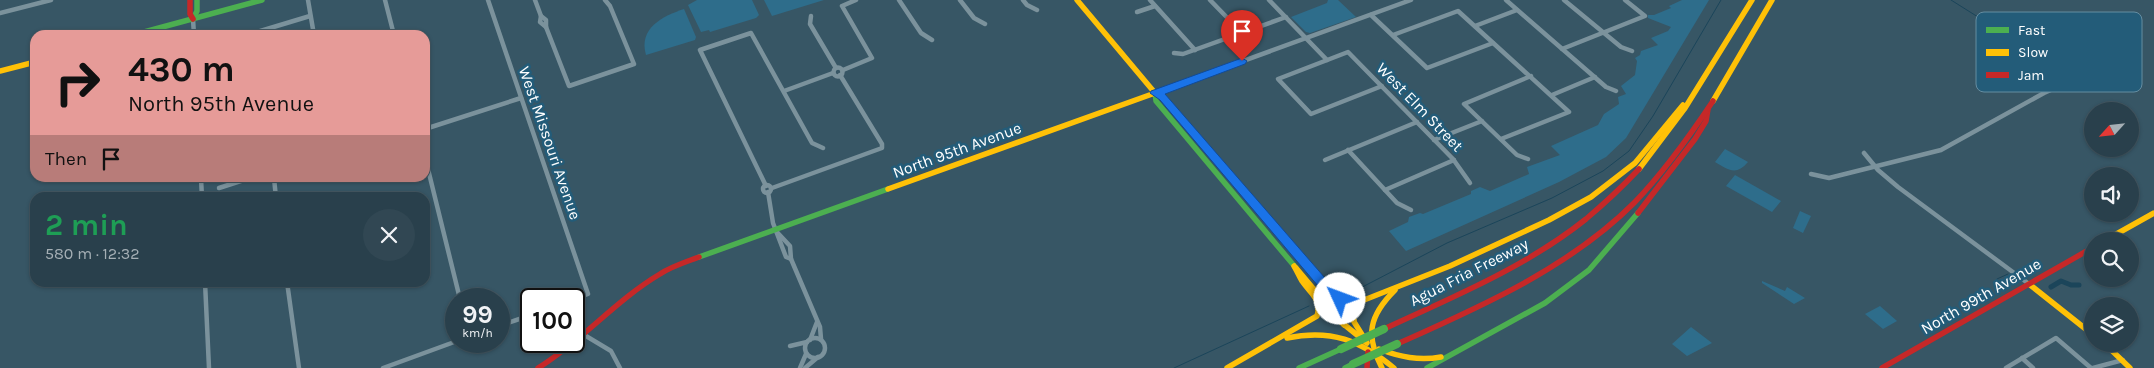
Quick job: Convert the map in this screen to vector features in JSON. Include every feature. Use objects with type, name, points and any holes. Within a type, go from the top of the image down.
[{"type":"main road","points":[[190,0],[190,14],[193,19]]},
{"type":"main road","points":[[193,19],[197,11],[197,0]]},
{"type":"main road","points":[[152,30],[262,0]]},
{"type":"main road","points":[[1076,0],[1155,93],[1164,98],[1351,317],[1381,368]]},
{"type":"main road","name":"Agua Fria Freeway","points":[[1345,368],[1501,295],[1537,275],[1585,243],[1647,189],[1691,135],[1772,0]]},
{"type":"main road","points":[[1766,10],[1778,0]]},
{"type":"main road","name":"Agua Fria Freeway","points":[[1299,368],[1508,270],[1585,220],[1617,192],[1640,168],[1672,129],[1751,1]]},
{"type":"main road","points":[[0,71],[30,63]]},
{"type":"main road","points":[[1155,93],[1156,101],[1341,322],[1395,368]]},
{"type":"main road","name":"North 95th Avenue","points":[[538,368],[562,355],[586,336],[629,294],[650,279],[674,266],[1155,93]]},
{"type":"main road","points":[[1328,290],[1340,299],[1354,303],[1450,266],[1549,220],[1602,190],[1635,164],[1656,140],[1680,107],[1692,97]]},
{"type":"main road","points":[[1427,368],[1545,303],[1589,270],[1628,227],[1695,140],[1706,121],[1708,107]]},
{"type":"main road","points":[[1212,154],[1216,164],[1230,182],[1229,188]]},
{"type":"main road","points":[[1229,188],[1240,194],[1265,223],[1281,236]]},
{"type":"main road","points":[[2120,232],[2154,213]]},
{"type":"main road","name":"North 99th Avenue","points":[[1882,368],[2084,253]]},
{"type":"main road","points":[[1227,368],[1313,319],[1320,313],[1318,301],[1294,266]]},
{"type":"main road","points":[[2029,284],[2084,328]]},
{"type":"main road","points":[[1367,368],[1370,330],[1375,310],[1381,301],[1399,287]]},
{"type":"main road","points":[[1274,342],[1295,335],[1314,333],[1332,335],[1397,355],[1420,359],[1450,355]]},
{"type":"main road","points":[[2114,352],[2130,368]]},
{"type":"street","points":[[26,7],[27,0]]},
{"type":"street","points":[[0,13],[52,0]]},
{"type":"street","points":[[308,0],[313,30]]},
{"type":"street","points":[[385,0],[393,30]]},
{"type":"street","name":"West Missouri Avenue","points":[[488,0],[588,294],[585,295]]},
{"type":"street","points":[[535,0],[541,16],[540,22],[546,27],[570,86],[634,64],[610,6],[605,0]]},
{"type":"street","points":[[610,0],[610,6]]},
{"type":"street","points":[[840,75],[843,70],[872,58],[842,6],[856,0]]},
{"type":"street","points":[[899,0],[922,33],[932,40]]},
{"type":"street","points":[[960,0],[974,18],[985,24]]},
{"type":"street","points":[[1023,0],[1027,5],[1037,10]]},
{"type":"street","points":[[1150,0],[1195,50]]},
{"type":"street","points":[[1210,0],[1242,33]]},
{"type":"street","points":[[1269,0],[1328,60],[1278,79],[1310,114],[1382,86]]},
{"type":"street","name":"North 95th Avenue","points":[[1155,93],[1411,0]]},
{"type":"street","points":[[1506,0],[1595,77],[1616,91]]},
{"type":"street","points":[[1564,0],[1621,47],[1632,51]]},
{"type":"street","points":[[1562,49],[1645,16],[1626,0]]},
{"type":"street","points":[[1137,12],[1155,6]]},
{"type":"street","points":[[1476,26],[1517,10]]},
{"type":"street","points":[[1393,35],[1458,11],[1569,112],[1501,140]]},
{"type":"street","points":[[1371,15],[1428,68],[1493,42]]},
{"type":"street","points":[[264,30],[310,16]]},
{"type":"street","points":[[811,16],[810,24],[836,68],[843,70]]},
{"type":"street","points":[[1174,53],[1184,54],[1286,17]]},
{"type":"street","points":[[193,19],[194,30]]},
{"type":"street","points":[[769,187],[700,50],[751,33],[812,143],[823,148]]},
{"type":"street","name":"West Elm Street","points":[[1328,60],[1348,52],[1454,160],[1466,173],[1470,183]]},
{"type":"street","points":[[833,73],[836,68]]},
{"type":"street","points":[[784,91],[833,73],[840,75],[882,144],[882,148],[762,190],[768,192],[778,241],[786,257],[791,259]]},
{"type":"street","points":[[1528,159],[1517,155],[1464,104],[1531,76]]},
{"type":"street","points":[[1552,95],[1595,77]]},
{"type":"street","points":[[1812,174],[1829,178],[1902,162],[1941,150],[2046,92]]},
{"type":"street","points":[[430,127],[521,98]]},
{"type":"street","points":[[1434,140],[1482,121]]},
{"type":"street","points":[[1325,160],[1417,122]]},
{"type":"street","points":[[1348,150],[1398,203],[1411,210]]},
{"type":"street","points":[[1864,153],[1876,168],[1898,187],[2029,284]]},
{"type":"street","points":[[1385,190],[1454,160]]},
{"type":"street","points":[[430,177],[457,288]]},
{"type":"street","points":[[219,188],[238,182]]},
{"type":"street","points":[[775,230],[786,239],[792,254],[791,259],[820,327],[822,339],[826,343],[826,349],[806,368]]},
{"type":"street","points":[[205,287],[209,368]]},
{"type":"street","points":[[289,287],[299,368]]},
{"type":"street","points":[[800,368],[817,322]]},
{"type":"street","points":[[586,336],[611,351],[620,368]]},
{"type":"street","points":[[2006,368],[2056,338],[2092,368],[2123,360]]},
{"type":"street","points":[[819,356],[812,357],[790,346],[822,339]]},
{"type":"street","points":[[383,368],[445,345]]},
{"type":"street","points":[[2022,358],[2033,368]]},
{"type":"shaded area","points":[[697,0],[752,0],[759,15],[756,18],[710,32],[709,30],[701,32],[688,5]]},
{"type":"shaded area","points":[[764,0],[824,0],[772,16]]},
{"type":"shaded area","points":[[1328,0],[1338,0],[1356,17],[1310,33],[1306,32],[1291,17],[1327,3]]},
{"type":"shaded area","points":[[1682,0],[1709,0],[1626,138],[1606,157],[1559,182],[1406,251],[1389,231],[1408,222],[1409,217],[1420,213],[1423,214],[1471,194],[1471,191],[1480,187],[1490,191],[1529,174],[1527,167],[1560,155],[1551,146],[1598,125],[1604,114],[1619,104],[1618,97],[1626,94],[1621,86],[1635,75],[1637,61],[1635,58],[1640,55],[1641,51],[1658,45],[1651,38],[1668,31],[1671,27],[1648,18],[1648,15],[1654,15],[1671,8],[1669,6]]},
{"type":"shaded area","points":[[684,9],[696,37],[695,40],[646,55],[644,46],[649,30],[654,24],[668,15]]},
{"type":"shaded area","points":[[1725,149],[1748,162],[1740,169],[1732,170],[1715,162]]},
{"type":"shaded area","points":[[1735,175],[1781,201],[1772,212],[1726,186]]},
{"type":"shaded area","points":[[1800,211],[1811,216],[1803,233],[1793,228]]},
{"type":"shaded area","points":[[1762,281],[1785,291],[1787,287],[1805,298],[1794,304],[1762,283]]},
{"type":"shaded area","points":[[1880,306],[1897,321],[1883,329],[1865,314]]},
{"type":"shaded area","points":[[1691,327],[1712,343],[1687,356],[1672,344]]},
{"type":"waterway","points":[[1347,295],[1447,243],[1552,198],[1603,171],[1629,151],[1653,116],[1721,0]]},
{"type":"waterway","points":[[1951,0],[1976,16]]},
{"type":"waterway","points":[[1997,279],[2008,274]]},
{"type":"waterway","points":[[2051,287],[2061,281],[2071,285],[2079,285]]},
{"type":"waterway","points":[[1174,368],[1309,306]]},
{"type":"traffic: fast","points":[[193,19],[197,11],[197,0]]},
{"type":"traffic: fast","points":[[151,30],[262,0]]},
{"type":"traffic: fast","points":[[1155,93],[1156,101],[1296,268]]},
{"type":"traffic: fast","points":[[699,257],[888,189]]},
{"type":"traffic: fast","points":[[1427,368],[1545,303],[1589,270],[1638,213]]},
{"type":"traffic: fast","points":[[1341,349],[1384,329]]},
{"type":"traffic: fast","points":[[1353,364],[1397,344]]},
{"type":"traffic: fast","points":[[1299,368],[1341,349]]},
{"type":"traffic: fast","points":[[1345,368],[1353,364]]},
{"type":"traffic: slow","points":[[1077,0],[1155,93],[1164,98],[1354,320]]},
{"type":"traffic: slow","points":[[1639,169],[1671,129],[1713,66],[1752,0]]},
{"type":"traffic: slow","points":[[1713,101],[1772,0]]},
{"type":"traffic: slow","points":[[0,71],[30,63]]},
{"type":"traffic: slow","points":[[888,189],[1155,93]]},
{"type":"traffic: slow","points":[[1328,290],[1344,301],[1359,302],[1450,266],[1549,220],[1591,197],[1635,163],[1683,105]]},
{"type":"traffic: slow","points":[[2120,232],[2154,213]]},
{"type":"traffic: slow","points":[[1227,368],[1317,316],[1319,305],[1294,266]]},
{"type":"traffic: slow","points":[[1296,268],[1344,325]]},
{"type":"traffic: slow","points":[[2029,284],[2084,328]]},
{"type":"traffic: slow","points":[[1382,368],[1373,346],[1372,326],[1379,308],[1395,290]]},
{"type":"traffic: slow","points":[[1351,317],[1366,341]]},
{"type":"traffic: slow","points":[[1341,322],[1367,343]]},
{"type":"traffic: slow","points":[[1287,338],[1317,334],[1344,338],[1370,350],[1394,368]]},
{"type":"traffic: slow","points":[[1379,349],[1409,358],[1441,357]]},
{"type":"traffic: slow","points":[[2113,352],[2130,368]]},
{"type":"traffic: jam","points":[[190,0],[190,14],[193,19]]},
{"type":"traffic: jam","points":[[1397,344],[1513,288],[1569,255],[1595,236],[1634,203],[1659,176],[1713,101]]},
{"type":"traffic: jam","points":[[1638,213],[1695,139],[1706,121],[1708,109]]},
{"type":"traffic: jam","points":[[1384,329],[1486,280],[1553,242],[1585,220],[1613,196],[1639,169]]},
{"type":"traffic: jam","points":[[1882,368],[2084,253]]},
{"type":"traffic: jam","points":[[538,368],[569,347],[658,274],[699,257]]},
{"type":"traffic: jam","points":[[1367,368],[1368,352]]},
{"type":"route","points":[[1242,61],[1155,93],[1164,98],[1275,230],[1328,290],[1340,299]]}]
